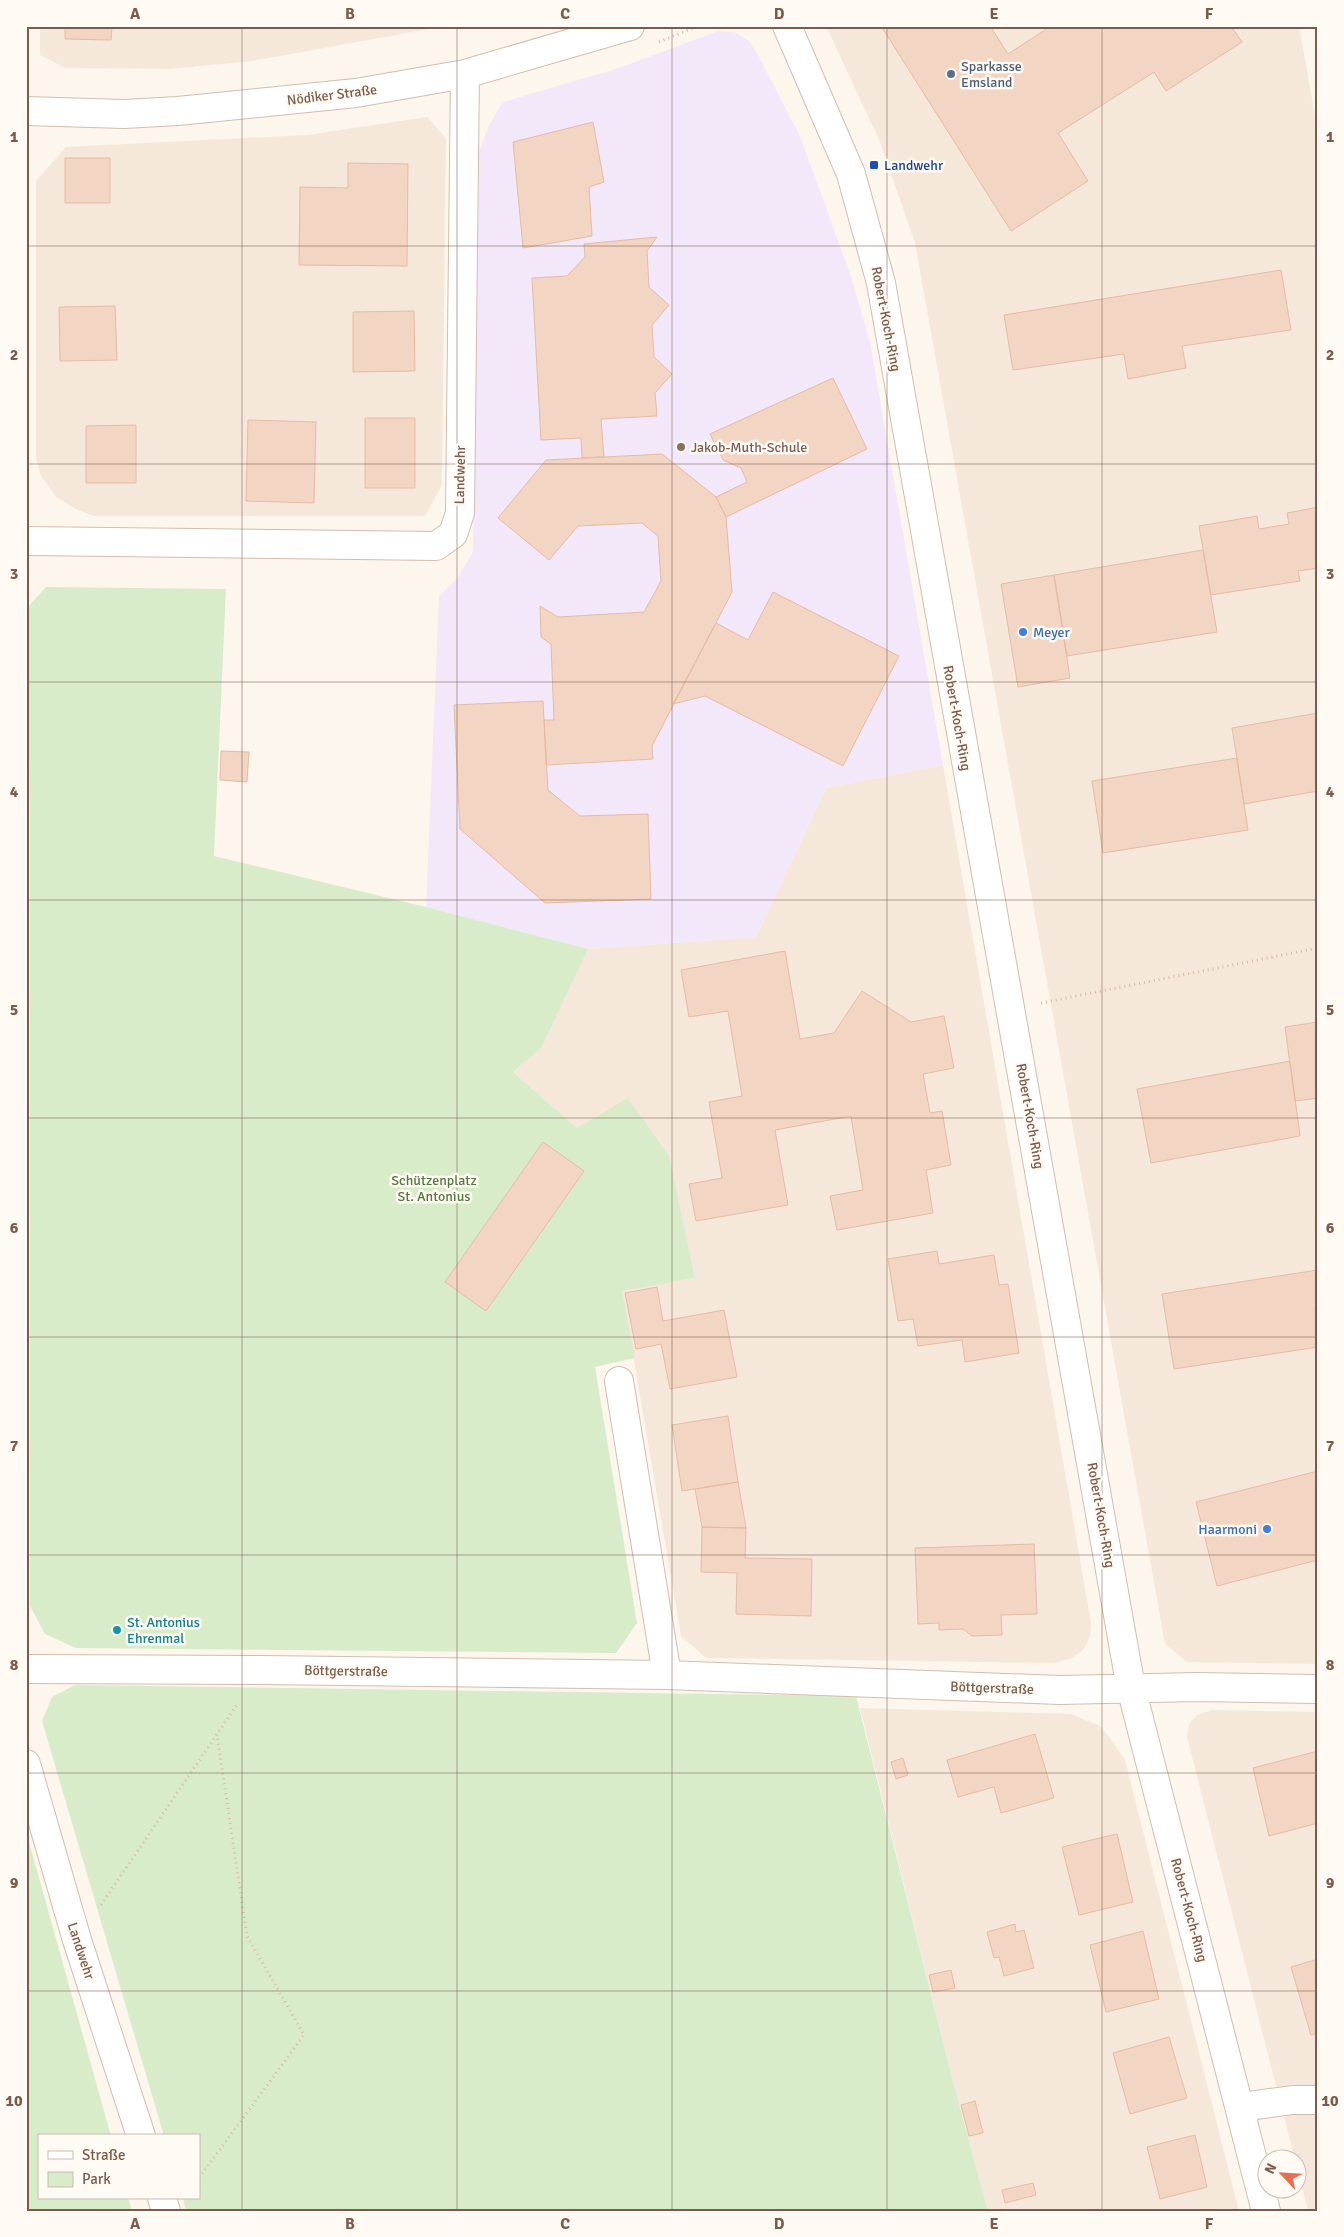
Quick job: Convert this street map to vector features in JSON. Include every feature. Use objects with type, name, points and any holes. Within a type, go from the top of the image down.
[{"type":"street","name":"Nödiker Straße","points":[[26,111],[124,114],[241,106],[356,93],[465,74],[630,26]]},
{"type":"street","name":"Robert-Koch-Ring","points":[[787,26],[851,174],[881,283],[1131,1688],[1241,2107],[1266,2211]]},
{"type":"street","name":"Landwehr","points":[[26,541],[436,546],[453,534],[460,512],[465,74]]},
{"type":"street","points":[[619,1381],[667,1675]]},
{"type":"street","name":"Böttgerstraße","points":[[26,1669],[667,1675],[1060,1690],[1131,1688],[1318,1689]]},
{"type":"street","name":"Landwehr","points":[[26,1764],[77,1940],[140,2134]]},
{"type":"street","points":[[1241,2107],[1292,2100],[1318,2100]]},
{"type":"path","points":[[1011,1009],[1318,948]]},
{"type":"path","points":[[77,1940],[261,1670]]},
{"type":"path","points":[[200,2177],[304,2036],[247,1936],[217,1735]]},
{"type":"shaded area","points":[[40,26],[445,26],[253,61],[170,69],[65,68],[40,55]]},
{"type":"shaded area","points":[[826,26],[1299,26],[1318,132],[1318,1664],[1187,1662],[1165,1644],[915,243],[880,142]]},
{"type":"shaded area","name":"Jakob-Muth-Schule","points":[[718,31],[734,32],[749,41],[758,55],[800,136],[851,276],[870,342],[943,765],[826,788],[756,937],[588,949],[426,907],[439,596],[458,577],[473,552],[479,152],[489,125],[503,102],[619,68]]},
{"type":"shaded area","points":[[427,117],[446,138],[442,485],[425,516],[94,516],[76,509],[56,497],[41,476],[36,458],[36,181],[66,147],[307,135]]},
{"type":"shaded area","points":[[943,765],[1091,1623],[1090,1637],[1083,1650],[1072,1658],[1055,1663],[706,1658],[681,1636],[622,1291],[695,1278],[577,1128],[513,1072],[542,1047],[588,949],[756,937],[826,788]]},
{"type":"shaded area","points":[[860,1708],[1071,1714],[1100,1726],[1110,1738],[1125,1760],[1239,2211],[988,2211],[952,2078]]},
{"type":"shaded area","points":[[1212,1710],[1318,1712],[1318,2211],[1308,2211],[1305,2200],[1306,2150],[1292,2150],[1187,1737],[1189,1724],[1197,1715]]},
{"type":"green space","name":"Schützenplatz St. Antonius","points":[[46,587],[226,589],[214,856],[426,907],[588,949],[542,1047],[513,1072],[577,1128],[628,1098],[669,1156],[695,1278],[622,1291],[635,1358],[595,1367],[637,1623],[616,1653],[76,1648],[45,1634],[30,1606],[30,823],[27,608]]},
{"type":"green space","points":[[75,1685],[856,1696],[952,2078],[988,2211],[186,2211],[183,2200],[200,2200],[200,2134],[163,2134],[42,1721],[52,1697]]},
{"type":"green space","points":[[26,1831],[110,2134],[38,2134],[38,2200],[129,2200],[132,2211],[26,2211]]},
{"type":"building","points":[[65,26],[112,26],[111,40],[65,39]]},
{"type":"building","points":[[881,26],[990,26],[1008,54],[1051,26],[1231,26],[1242,42],[1166,91],[1154,72],[1058,133],[1088,181],[1011,231]]},
{"type":"building","points":[[593,122],[604,182],[589,187],[592,236],[523,248],[513,142]]},
{"type":"building","points":[[65,158],[110,158],[110,203],[65,203]]},
{"type":"building","points":[[348,163],[408,164],[407,266],[299,265],[300,187],[348,188]]},
{"type":"building","points":[[657,237],[647,251],[649,287],[669,305],[652,325],[654,357],[672,374],[655,393],[657,416],[601,419],[604,457],[582,458],[581,438],[541,440],[532,278],[567,276],[585,257],[584,244]]},
{"type":"building","points":[[1281,270],[1291,330],[1182,346],[1186,368],[1128,379],[1124,354],[1013,370],[1004,315]]},
{"type":"building","points":[[115,306],[117,360],[60,361],[59,307]]},
{"type":"building","points":[[414,311],[415,371],[353,372],[353,312]]},
{"type":"building","points":[[833,378],[867,449],[726,517],[716,497],[747,482],[741,468],[723,460],[710,434]]},
{"type":"building","points":[[365,418],[415,418],[415,488],[365,488]]},
{"type":"building","points":[[248,420],[316,422],[314,503],[246,501]]},
{"type":"building","points":[[136,425],[136,483],[86,483],[86,426]]},
{"type":"building","points":[[662,454],[716,497],[726,517],[732,592],[652,746],[653,759],[546,765],[544,720],[554,720],[551,644],[541,637],[540,606],[558,617],[644,612],[661,581],[658,536],[642,523],[578,526],[549,560],[498,518],[546,460]]},
{"type":"building","points":[[1318,507],[1318,568],[1298,571],[1300,581],[1211,595],[1199,526],[1257,516],[1259,529],[1289,524],[1287,513]]},
{"type":"building","points":[[1203,550],[1217,632],[1067,656],[1054,575]]},
{"type":"building","points":[[1054,575],[1070,678],[1018,687],[1001,584]]},
{"type":"building","points":[[773,592],[899,656],[843,766],[705,696],[673,704],[716,623],[748,640]]},
{"type":"building","points":[[543,701],[548,790],[580,816],[648,814],[651,899],[545,903],[460,829],[454,705]]},
{"type":"building","points":[[1318,713],[1318,791],[1244,804],[1232,728]]},
{"type":"building","points":[[221,751],[249,752],[247,782],[220,780]]},
{"type":"building","points":[[1237,758],[1248,830],[1103,853],[1092,781]]},
{"type":"building","points":[[785,951],[800,1039],[834,1033],[862,991],[911,1022],[944,1016],[954,1068],[923,1074],[930,1113],[942,1111],[951,1165],[926,1170],[933,1213],[837,1230],[830,1196],[863,1190],[851,1116],[775,1130],[788,1205],[696,1221],[689,1184],[722,1178],[709,1102],[742,1096],[728,1011],[689,1017],[681,970]]},
{"type":"building","points":[[1318,1022],[1318,1098],[1295,1101],[1285,1027]]},
{"type":"building","points":[[1290,1061],[1300,1136],[1151,1163],[1137,1089]]},
{"type":"building","points":[[543,1142],[584,1171],[486,1311],[445,1282]]},
{"type":"building","points":[[937,1251],[939,1264],[994,1255],[999,1285],[1008,1284],[1019,1353],[965,1362],[962,1340],[918,1346],[913,1319],[898,1321],[888,1259]]},
{"type":"building","points":[[1318,1270],[1318,1307],[1315,1307],[1318,1347],[1174,1369],[1162,1294]]},
{"type":"building","points":[[657,1287],[663,1321],[724,1310],[737,1377],[670,1389],[661,1344],[636,1349],[625,1293]]},
{"type":"building","points":[[728,1416],[738,1482],[682,1491],[672,1425]]},
{"type":"building","points":[[1318,1471],[1318,1560],[1217,1586],[1196,1502]]},
{"type":"building","points":[[738,1482],[746,1528],[702,1527],[695,1489]]},
{"type":"building","points":[[702,1527],[746,1528],[745,1558],[812,1559],[811,1616],[736,1614],[737,1573],[701,1572]]},
{"type":"building","points":[[1034,1544],[1037,1614],[1001,1615],[1002,1635],[972,1636],[963,1629],[939,1630],[939,1623],[918,1624],[915,1548]]},
{"type":"building","points":[[1035,1734],[1054,1798],[1001,1813],[994,1787],[958,1797],[947,1760]]},
{"type":"building","points":[[1318,1751],[1318,1823],[1269,1836],[1253,1768]]},
{"type":"building","points":[[903,1758],[908,1775],[896,1779],[891,1762]]},
{"type":"building","points":[[1117,1834],[1133,1902],[1079,1915],[1062,1847]]},
{"type":"building","points":[[1015,1924],[1016,1932],[1024,1930],[1034,1968],[1004,1976],[999,1957],[994,1958],[987,1932]]},
{"type":"building","points":[[1143,1931],[1159,1999],[1106,2012],[1090,1945]]},
{"type":"building","points":[[1318,1959],[1318,2033],[1311,2035],[1291,1967]]},
{"type":"building","points":[[951,1970],[955,1988],[933,1992],[929,1975]]},
{"type":"building","points":[[1169,2037],[1187,2098],[1130,2114],[1113,2053]]},
{"type":"building","points":[[975,2101],[983,2133],[969,2136],[961,2105]]},
{"type":"building","points":[[1195,2135],[1207,2187],[1160,2199],[1147,2147]]},
{"type":"building","points":[[1033,2183],[1036,2195],[1005,2203],[1002,2190]]},
{"type":"place","name":"Sparkasse Emsland","points":[[951,74]]},
{"type":"place","name":"Landwehr","points":[[874,165]]},
{"type":"place","name":"Jakob-Muth-Schule","points":[[681,447]]},
{"type":"place","name":"Meyer","points":[[1023,632]]},
{"type":"place","name":"Haarmoni","points":[[1267,1529]]},
{"type":"place","name":"St. Antonius Ehrenmal","points":[[117,1630]]}]
